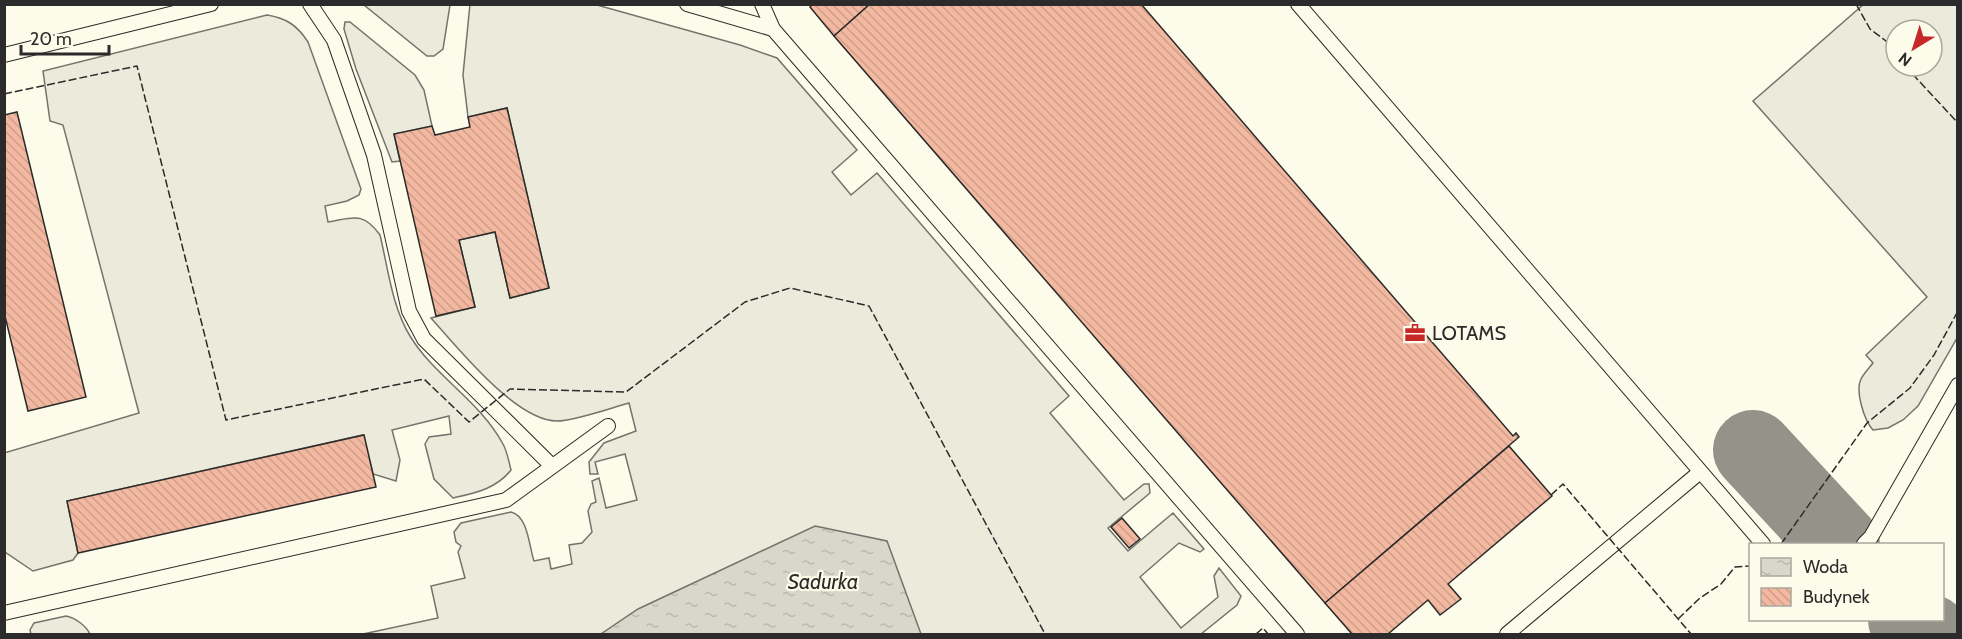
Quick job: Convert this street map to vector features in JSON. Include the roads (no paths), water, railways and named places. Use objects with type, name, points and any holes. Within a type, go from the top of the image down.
[{"type":"lane","points":[[4,55],[211,4]]},
{"type":"lane","points":[[310,4],[334,40],[374,155],[409,311],[424,339],[552,466]]},
{"type":"lane","points":[[687,4],[773,29]]},
{"type":"lane","points":[[762,4],[773,29],[1297,634]]},
{"type":"lane","points":[[1299,4],[1762,543]]},
{"type":"lane","points":[[1865,543],[1871,537],[1958,385]]},
{"type":"lane","points":[[4,613],[506,500],[608,426]]},
{"type":"lane","points":[[1507,634],[1700,472]]},
{"type":"water","name":"Sadurka","points":[[815,526],[887,541],[921,634],[601,634],[638,609]]},
{"type":"place","name":"LOTAMS","points":[[1415,333]]}]
